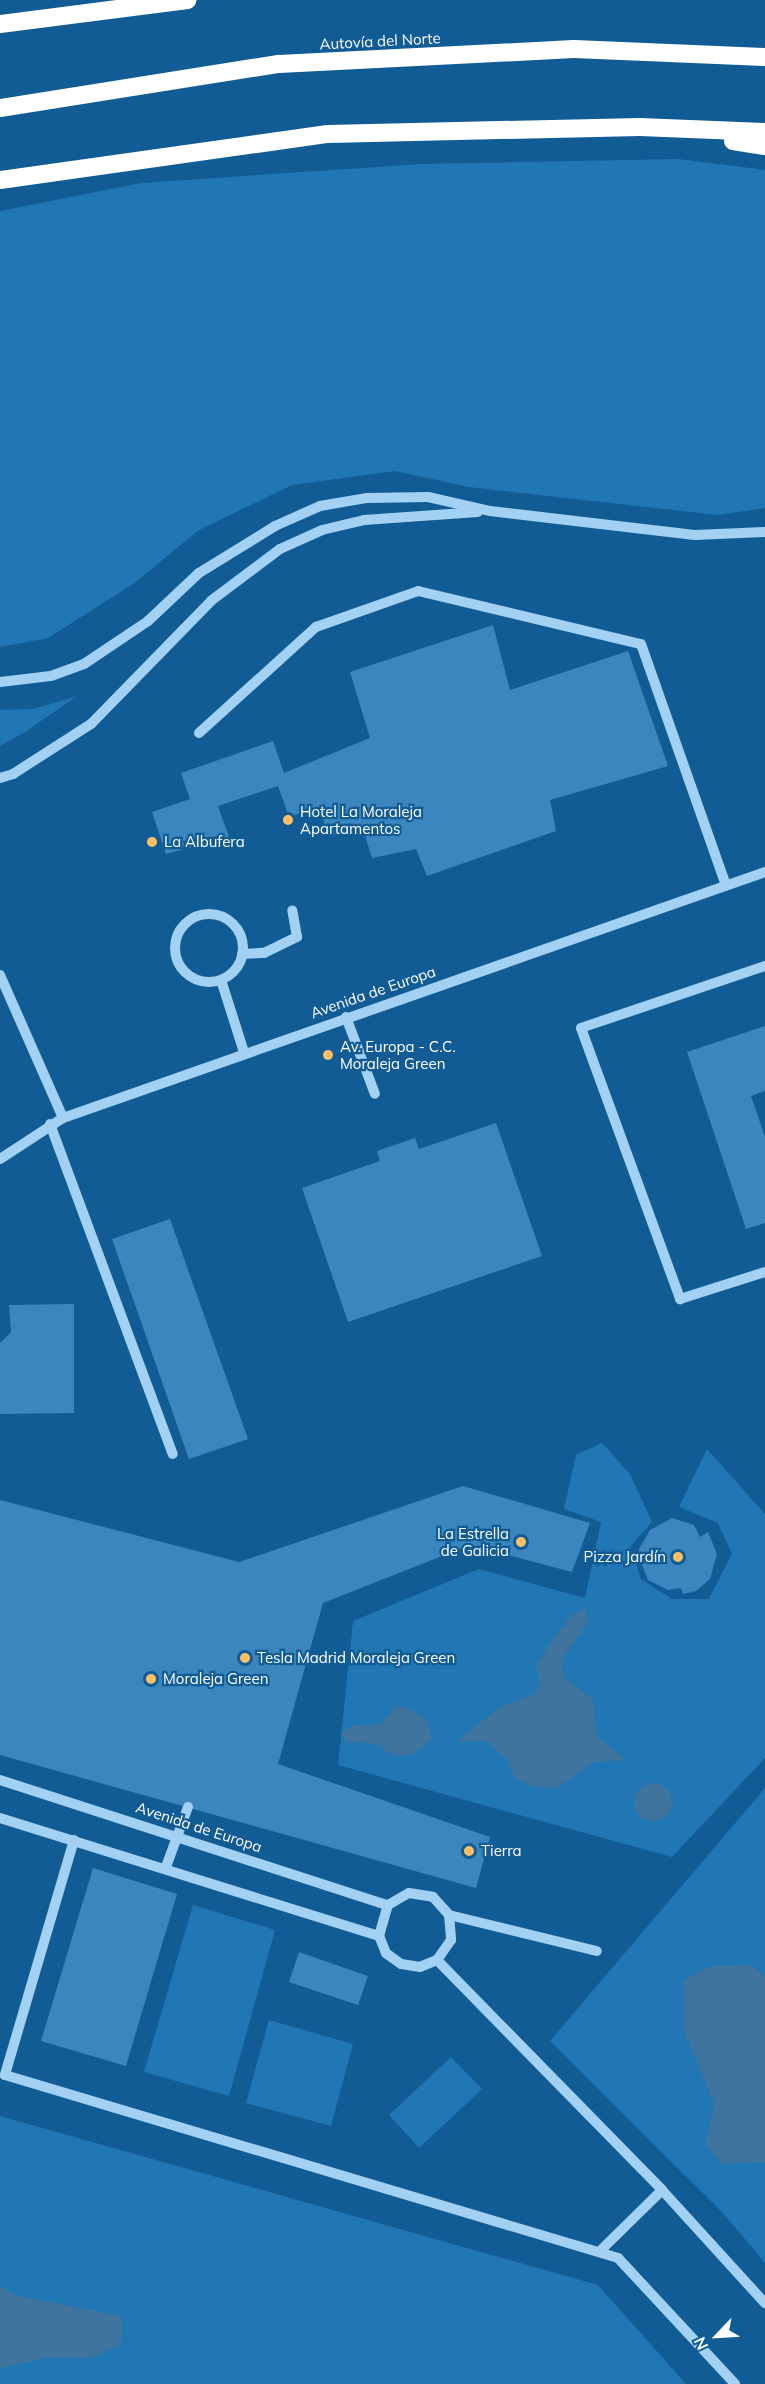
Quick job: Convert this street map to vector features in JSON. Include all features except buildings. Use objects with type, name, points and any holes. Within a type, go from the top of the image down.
[{"type":"highway","points":[[0,24],[187,0]]},
{"type":"highway","name":"Autovía del Norte","points":[[0,108],[279,63],[574,49],[765,57]]},
{"type":"highway","points":[[640,127],[765,146]]},
{"type":"highway","points":[[0,180],[328,134],[640,127],[765,132]]},
{"type":"street","points":[[0,682],[51,676],[84,664],[148,621],[199,573],[275,526],[320,506],[367,498],[428,497],[490,511],[695,535],[765,532]]},
{"type":"street","points":[[0,778],[13,774],[91,724],[212,600],[280,549],[322,530],[364,520],[490,511]]},
{"type":"street","points":[[199,733],[316,627],[418,591],[641,644],[726,885]]},
{"type":"street","name":"Avenida de Europa","points":[[0,1160],[63,1118],[244,1052],[765,872]]},
{"type":"street","points":[[242,954],[264,953],[297,937],[292,910]]},
{"type":"street","points":[[201,915],[224,917],[239,932],[242,954],[238,965],[221,980],[199,980],[181,967],[175,946],[183,926],[201,915]]},
{"type":"street","points":[[765,966],[581,1028],[680,1299],[765,1272]]},
{"type":"street","points":[[0,975],[63,1118]]},
{"type":"street","points":[[221,980],[244,1052]]},
{"type":"street","points":[[346,1017],[375,1094]]},
{"type":"street","points":[[51,1124],[173,1454]]},
{"type":"street","name":"Avenida de Europa","points":[[0,1780],[180,1836],[388,1905]]},
{"type":"street","points":[[166,1867],[180,1836],[188,1807]]},
{"type":"street","points":[[0,1818],[166,1867],[379,1936]]},
{"type":"street","points":[[74,1840],[5,2075],[618,2258],[735,2384]]},
{"type":"street","points":[[449,1915],[452,1940],[437,1960],[420,1967],[401,1964],[386,1953],[379,1936],[388,1905],[409,1893],[433,1897],[449,1915],[597,1952]]},
{"type":"street","points":[[437,1960],[662,2190],[765,2302]]},
{"type":"street","points":[[599,2252],[662,2190]]},
{"type":"shaded area","points":[[678,159],[765,170],[765,508],[717,515],[469,487],[395,471],[292,485],[199,530],[133,584],[48,638],[0,647],[0,211],[141,183],[422,164]]},
{"type":"shaded area","points":[[77,696],[25,732],[0,746],[0,710],[33,709]]},
{"type":"shaded area","points":[[602,1443],[630,1474],[652,1522],[630,1547],[641,1579],[672,1599],[709,1599],[732,1554],[718,1523],[679,1507],[707,1449],[765,1514],[765,1758],[672,1857],[338,1765],[353,1621],[479,1569],[585,1598],[601,1522],[564,1509],[576,1455]]},
{"type":"shaded area","points":[[584,1608],[589,1620],[564,1657],[562,1670],[566,1679],[593,1699],[597,1736],[625,1760],[594,1762],[556,1789],[528,1785],[516,1779],[506,1759],[487,1741],[458,1741],[500,1707],[534,1694],[540,1684],[536,1664],[570,1616]]},
{"type":"shaded area","points":[[395,1707],[406,1707],[425,1718],[432,1737],[425,1746],[411,1755],[396,1756],[372,1743],[346,1742],[341,1732],[353,1726],[381,1724]]},
{"type":"shaded area","points":[[653,1783],[667,1788],[672,1802],[667,1816],[653,1821],[639,1816],[634,1802],[639,1788]]},
{"type":"shaded area","points":[[765,1788],[765,2263],[722,2212],[550,2041]]},
{"type":"shaded area","points":[[193,1905],[275,1930],[229,2096],[144,2072]]},
{"type":"shaded area","points":[[752,1965],[765,1978],[765,2162],[722,2164],[706,2144],[714,2103],[684,2031],[684,1980],[712,1966]]},
{"type":"shaded area","points":[[269,2020],[353,2044],[331,2126],[246,2103]]},
{"type":"shaded area","points":[[451,2057],[482,2089],[419,2148],[389,2115]]},
{"type":"shaded area","points":[[0,2116],[598,2285],[686,2384],[0,2384]]},
{"type":"shaded area","points":[[0,2286],[17,2296],[122,2316],[121,2344],[90,2358],[46,2358],[0,2368]]},
{"type":"place","name":"Hotel La Moraleja Apartamentos","points":[[288,820]]},
{"type":"place","name":"La Albufera","points":[[152,842]]},
{"type":"place","name":"Av. Europa - C.C. Moraleja Green","points":[[328,1055]]},
{"type":"place","name":"La Estrella de Galicia","points":[[521,1542]]},
{"type":"place","name":"Pizza Jardín","points":[[678,1557]]},
{"type":"place","name":"Tesla Madrid Moraleja Green","points":[[245,1658]]},
{"type":"place","name":"Moraleja Green","points":[[151,1679]]},
{"type":"place","name":"Tierra","points":[[469,1851]]}]
